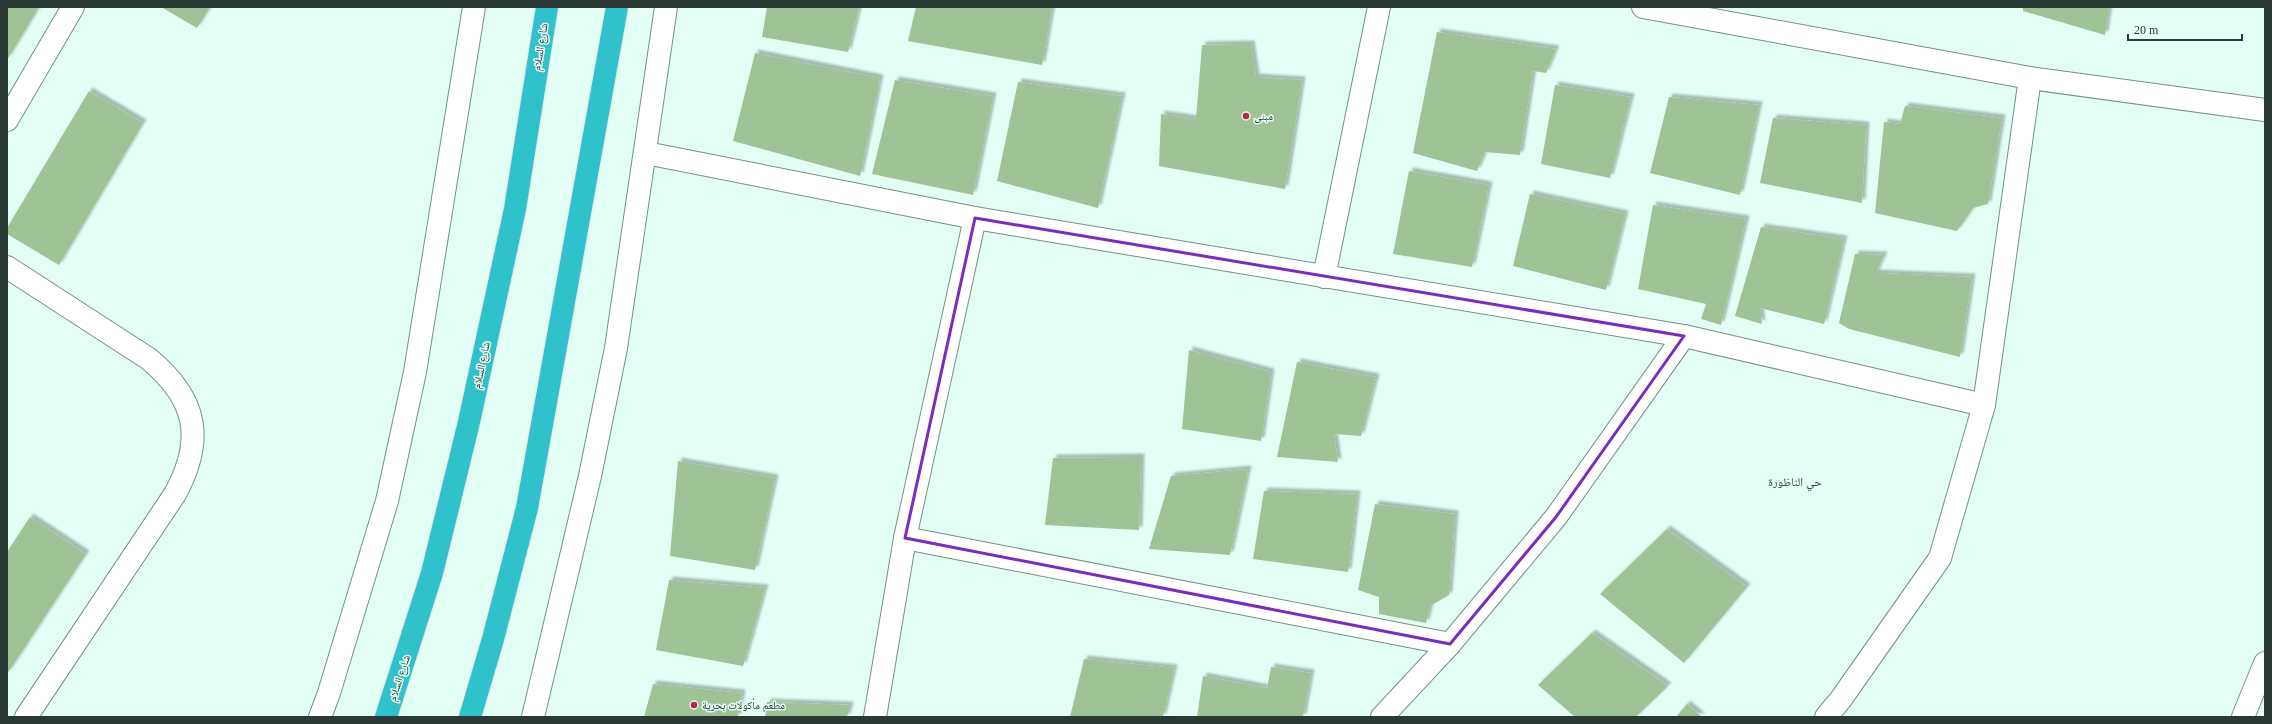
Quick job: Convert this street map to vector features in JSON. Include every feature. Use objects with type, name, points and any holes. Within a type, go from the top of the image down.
[{"type":"highway","name":"شارع السلام","points":[[386,717],[432,573],[469,422],[515,210],[547,7]]},
{"type":"highway","points":[[470,717],[493,639],[527,508],[617,7]]},
{"type":"street","points":[[7,120],[73,7]]},
{"type":"street","points":[[320,717],[329,693],[387,501],[413,380],[474,7]]},
{"type":"street","points":[[533,717],[590,476],[616,348],[646,153],[666,7]]},
{"type":"street","points":[[1324,277],[1380,7]]},
{"type":"street","points":[[1643,7],[1675,10],[2030,78],[2265,110]]},
{"type":"street","points":[[1826,717],[1841,699],[1940,558],[1984,406],[2030,78]]},
{"type":"street","points":[[646,153],[975,218],[1684,336],[1984,406]]},
{"type":"street","points":[[875,717],[905,538],[975,218]]},
{"type":"street","points":[[7,267],[149,359],[169,375],[183,397],[191,421],[192,446],[187,472],[175,494],[26,717]]},
{"type":"street","points":[[1382,717],[1450,644],[1556,517],[1684,336]]},
{"type":"street","points":[[905,538],[1450,644]]},
{"type":"street","points":[[2243,717],[2265,663]]},
{"type":"highlighted area","points":[[975,218],[1684,336],[1556,517],[1450,644],[905,538]]},
{"type":"building","points":[[7,7],[39,7],[7,60]]},
{"type":"building","points":[[161,7],[210,7],[197,28]]},
{"type":"building","points":[[767,7],[859,7],[848,52],[762,37]]},
{"type":"building","points":[[916,7],[1052,7],[1042,65],[908,41]]},
{"type":"building","points":[[2023,7],[2109,7],[2105,35],[2023,11]]},
{"type":"building","points":[[1437,32],[1556,49],[1546,73],[1533,71],[1520,155],[1485,152],[1477,171],[1413,153]]},
{"type":"building","name":"مبنى","points":[[1251,44],[1256,77],[1302,80],[1285,189],[1159,166],[1161,114],[1196,119],[1202,45]]},
{"type":"building","points":[[755,53],[880,78],[860,176],[733,141]]},
{"type":"building","points":[[895,80],[993,96],[973,195],[872,174]]},
{"type":"building","points":[[1018,82],[1122,96],[1098,208],[997,181]]},
{"type":"building","points":[[1555,85],[1631,97],[1610,178],[1541,164]]},
{"type":"building","points":[[89,91],[143,123],[59,265],[7,234],[7,228]]},
{"type":"building","points":[[1669,97],[1759,105],[1740,195],[1650,173]]},
{"type":"building","points":[[1905,106],[2002,118],[1988,204],[1973,208],[1957,231],[1875,213],[1884,122],[1900,124]]},
{"type":"building","points":[[1773,118],[1866,125],[1862,203],[1760,183]]},
{"type":"building","points":[[1409,171],[1489,185],[1472,267],[1393,254]]},
{"type":"building","points":[[1530,194],[1625,214],[1606,290],[1513,266]]},
{"type":"building","points":[[1653,205],[1746,219],[1721,325],[1701,319],[1706,304],[1638,289]]},
{"type":"building","points":[[1761,227],[1844,239],[1824,324],[1760,308],[1762,324],[1735,316]]},
{"type":"building","points":[[1855,254],[1884,255],[1876,273],[1972,277],[1960,357],[1849,329],[1839,323]]},
{"type":"building","points":[[1189,350],[1271,372],[1261,441],[1182,429]]},
{"type":"building","points":[[1297,362],[1376,377],[1361,436],[1334,434],[1338,462],[1277,457]]},
{"type":"building","points":[[1141,457],[1139,530],[1045,525],[1053,458]]},
{"type":"building","points":[[678,461],[775,478],[755,570],[670,556]]},
{"type":"building","points":[[1248,469],[1230,555],[1149,549],[1171,476]]},
{"type":"building","points":[[1264,491],[1357,494],[1348,572],[1253,559]]},
{"type":"building","points":[[1375,504],[1455,514],[1449,595],[1430,606],[1426,623],[1379,614],[1379,597],[1358,590]]},
{"type":"building","points":[[30,517],[86,554],[7,674],[7,552]]},
{"type":"building","points":[[1667,529],[1747,587],[1684,663],[1600,594]]},
{"type":"building","points":[[669,580],[765,588],[743,666],[656,650]]},
{"type":"building","points":[[1592,633],[1668,686],[1636,717],[1575,717],[1538,685]]},
{"type":"building","points":[[1084,659],[1174,668],[1163,717],[1070,717]]},
{"type":"building","points":[[1271,667],[1311,673],[1303,717],[1197,717],[1203,676],[1267,688]]},
{"type":"building","name":"مطعم مأكولات بحرية","points":[[653,684],[742,693],[738,717],[644,717]]},
{"type":"building","points":[[767,702],[850,705],[847,717],[765,717]]},
{"type":"building","points":[[1687,704],[1702,717],[1676,717]]},
{"type":"place","name":"مبنى","points":[[1246,116]]},
{"type":"place","name":"مطعم مأكولات بحرية","points":[[694,705]]},
{"type":"district","name":"حي الناظورة","points":[[1795,482]]}]
